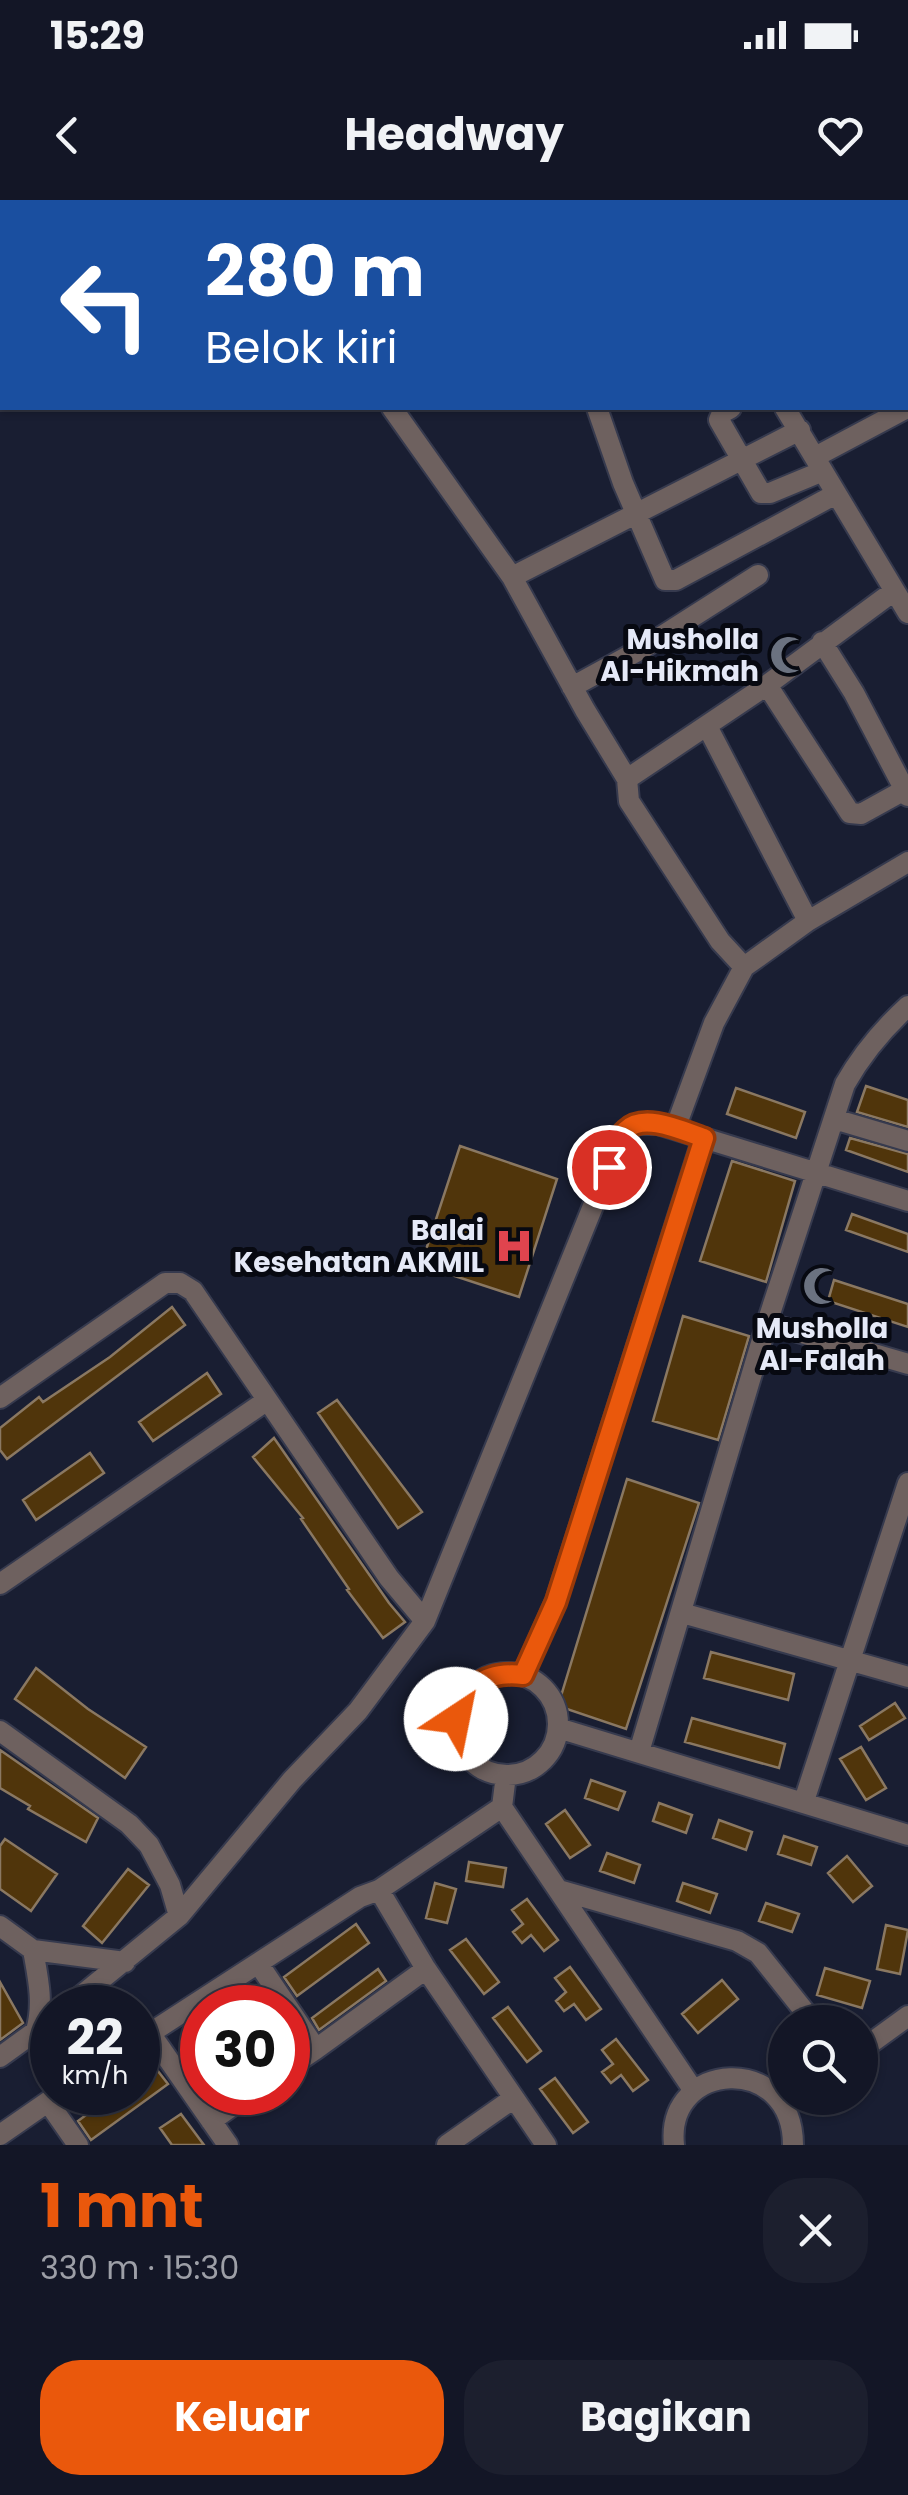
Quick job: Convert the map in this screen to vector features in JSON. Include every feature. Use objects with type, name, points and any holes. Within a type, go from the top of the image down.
[{"type":"street","points":[[393,410],[512,576],[627,779],[629,801],[720,941],[739,963]]},
{"type":"street","points":[[598,410],[659,572],[666,580],[676,580],[836,494]]},
{"type":"street","points":[[727,410],[719,420],[757,488],[765,494],[902,410]]},
{"type":"street","points":[[786,410],[908,613]]},
{"type":"street","points":[[512,576],[800,430]]},
{"type":"street","points":[[572,687],[645,647],[758,575]]},
{"type":"street","points":[[627,779],[767,685],[894,590]]},
{"type":"street","points":[[767,685],[848,811],[860,814],[907,791],[822,642]]},
{"type":"street","points":[[707,726],[808,921]]},
{"type":"street","points":[[660,1126],[704,1052],[739,963],[908,862]]},
{"type":"street","points":[[639,1752],[767,1323],[845,1084],[888,1024],[908,1006]]},
{"type":"street","points":[[834,1118],[908,1141]]},
{"type":"street","points":[[96,1985],[179,1916],[292,1780],[358,1710],[425,1620],[623,1132],[630,1127],[660,1126],[908,1201]]},
{"type":"street","points":[[523,1675],[556,1602],[704,1138]]},
{"type":"street","points":[[0,1398],[165,1283],[180,1283],[193,1291],[389,1578],[425,1620]]},
{"type":"street","points":[[767,1323],[908,1364]]},
{"type":"street","points":[[0,1584],[266,1401]]},
{"type":"street","points":[[804,1802],[903,1519],[908,1484]]},
{"type":"street","points":[[682,1613],[908,1677]]},
{"type":"street","points":[[503,1672],[523,1675],[542,1686],[551,1697],[558,1728],[553,1746],[539,1764],[523,1772],[506,1775],[478,1766],[465,1752],[456,1731],[461,1701],[477,1682],[503,1672]]},
{"type":"street","points":[[558,1728],[804,1802],[905,1838]]},
{"type":"street","points":[[0,1731],[130,1824],[149,1846],[170,1885],[179,1916]]},
{"type":"street","points":[[506,1775],[502,1807],[694,2091]]},
{"type":"street","points":[[160,2026],[360,1897],[379,1890],[502,1807]]},
{"type":"street","points":[[379,1890],[426,1968],[546,2145]]},
{"type":"street","points":[[559,1890],[737,1941],[758,1953],[799,2005]]},
{"type":"street","points":[[0,1926],[33,1950],[125,1962]]},
{"type":"street","points":[[33,1950],[39,1985]]},
{"type":"street","points":[[258,1962],[316,2049]]},
{"type":"street","points":[[310,2053],[426,1968]]},
{"type":"street","points":[[878,2038],[908,2016]]},
{"type":"street","points":[[0,2057],[30,2035]]},
{"type":"street","points":[[160,2057],[228,2145]]},
{"type":"street","points":[[674,2145],[675,2122],[682,2104],[694,2091],[726,2077],[744,2078],[768,2088]]},
{"type":"street","points":[[447,2145],[514,2098]]},
{"type":"street","points":[[0,2135],[30,2114]]},
{"type":"street","points":[[64,2115],[78,2145]]},
{"type":"street","points":[[211,2121],[219,2115]]},
{"type":"street","points":[[794,2115],[794,2145]]},
{"type":"building","points":[[866,1086],[908,1100],[908,1127],[857,1112]]},
{"type":"building","points":[[736,1088],[805,1112],[796,1138],[727,1114]]},
{"type":"building","points":[[850,1138],[908,1154],[908,1172],[846,1150]]},
{"type":"building","points":[[460,1146],[557,1179],[519,1297],[421,1265]]},
{"type":"building","points":[[732,1161],[795,1181],[766,1282],[700,1261]]},
{"type":"building","points":[[852,1214],[908,1234],[908,1252],[846,1230]]},
{"type":"building","points":[[834,1280],[908,1304],[908,1327],[828,1301]]},
{"type":"building","points":[[172,1307],[185,1325],[7,1459],[0,1450],[0,1428],[39,1397],[43,1402],[110,1357]]},
{"type":"building","points":[[683,1316],[749,1336],[718,1440],[653,1421]]},
{"type":"building","points":[[207,1373],[221,1394],[153,1441],[139,1422]]},
{"type":"building","points":[[337,1400],[422,1512],[398,1528],[318,1413]]},
{"type":"building","points":[[274,1438],[405,1622],[383,1638],[347,1590],[303,1518],[253,1457]]},
{"type":"building","points":[[90,1453],[104,1473],[36,1520],[23,1500]]},
{"type":"building","points":[[627,1479],[699,1503],[626,1729],[558,1706]]},
{"type":"building","points":[[711,1652],[794,1674],[788,1700],[704,1678]]},
{"type":"building","points":[[36,1668],[146,1747],[125,1778],[15,1699]]},
{"type":"building","points":[[895,1703],[905,1718],[869,1740],[860,1726]]},
{"type":"building","points":[[692,1718],[785,1744],[779,1768],[685,1742]]},
{"type":"building","points":[[861,1747],[886,1788],[866,1800],[840,1759]]},
{"type":"building","points":[[0,1750],[98,1818],[86,1842],[0,1788]]},
{"type":"building","points":[[591,1780],[625,1792],[618,1810],[585,1798]]},
{"type":"building","points":[[659,1803],[692,1815],[686,1833],[653,1821]]},
{"type":"building","points":[[565,1810],[590,1845],[570,1858],[546,1824]]},
{"type":"building","points":[[719,1820],[752,1832],[746,1850],[713,1838]]},
{"type":"building","points":[[784,1836],[817,1847],[811,1865],[778,1854]]},
{"type":"building","points":[[5,1839],[57,1874],[31,1911],[0,1889],[0,1846]]},
{"type":"building","points":[[607,1853],[640,1865],[634,1883],[600,1871]]},
{"type":"building","points":[[847,1856],[872,1886],[853,1902],[828,1873]]},
{"type":"building","points":[[469,1862],[506,1868],[503,1887],[466,1881]]},
{"type":"building","points":[[128,1869],[149,1885],[102,1943],[83,1926]]},
{"type":"building","points":[[435,1883],[456,1889],[447,1923],[426,1918]]},
{"type":"building","points":[[683,1883],[717,1894],[710,1913],[677,1901]]},
{"type":"building","points":[[527,1899],[558,1940],[544,1951],[531,1935],[522,1943],[513,1932],[523,1924],[512,1910]]},
{"type":"building","points":[[766,1903],[799,1914],[792,1932],[759,1921]]},
{"type":"building","points":[[356,1924],[369,1943],[310,1986],[289,1985],[284,1977]]},
{"type":"building","points":[[886,1925],[908,1930],[900,1974],[877,1969]]},
{"type":"building","points":[[466,1939],[499,1982],[484,1994],[450,1950]]},
{"type":"building","points":[[570,1967],[601,2009],[586,2020],[574,2004],[564,2011],[556,2001],[566,1992],[555,1978]]},
{"type":"building","points":[[825,1968],[870,1981],[863,2005],[817,1995]]},
{"type":"building","points":[[378,1969],[386,1981],[319,2030],[312,2018]]},
{"type":"building","points":[[722,1980],[738,1999],[698,2033],[682,2014]]},
{"type":"building","points":[[0,1982],[23,2023],[0,2040]]},
{"type":"building","points":[[508,2007],[541,2051],[527,2062],[493,2018]]},
{"type":"building","points":[[616,2039],[648,2080],[633,2091],[621,2075],[611,2083],[602,2072],[613,2064],[602,2050]]},
{"type":"building","points":[[160,2074],[168,2084],[160,2090]]},
{"type":"building","points":[[555,2078],[588,2122],[573,2133],[540,2089]]},
{"type":"building","points":[[86,2115],[125,2115],[91,2140],[78,2121]]},
{"type":"building","points":[[182,2115],[204,2145],[172,2145],[160,2128]]},
{"type":"place","name":"Musholla Al-Hikmah","points":[[789,655]]},
{"type":"place","name":"Balai Kesehatan AKMIL","points":[[514,1246]]},
{"type":"place","name":"Musholla Al-Falah","points":[[822,1286]]},
{"type":"route","points":[[456,1719],[461,1701],[477,1682],[503,1672],[523,1675],[556,1602],[704,1138],[658,1124],[638,1124],[623,1132],[609,1167]]}]
